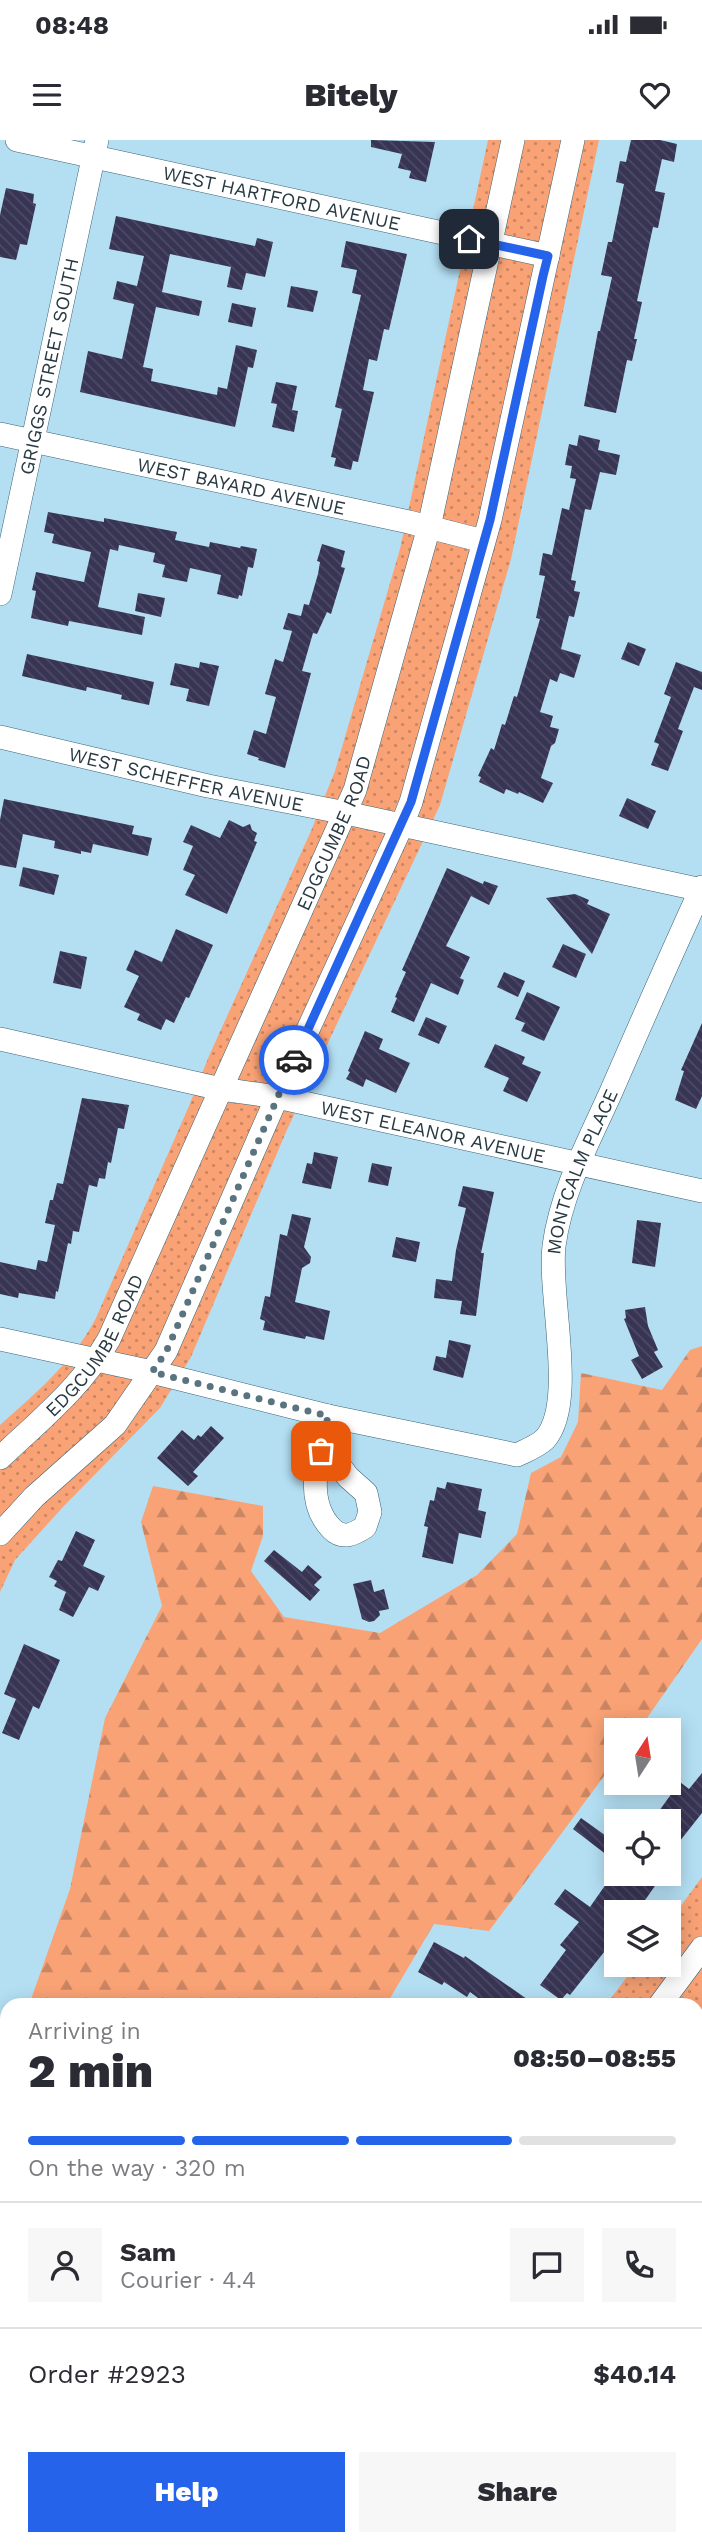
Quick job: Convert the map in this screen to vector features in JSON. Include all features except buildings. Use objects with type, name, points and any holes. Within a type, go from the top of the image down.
[{"type":"street","name":"WEST HARTFORD AVENUE","points":[[18,140],[96,148],[548,256]]},
{"type":"street","name":"EDGCUMBE ROAD","points":[[0,1458],[66,1397],[97,1361],[109,1339],[355,790],[429,527],[513,140]]},
{"type":"street","points":[[0,1534],[33,1497],[115,1425],[166,1352],[277,1097],[402,825],[411,802],[490,520],[573,140]]},
{"type":"street","name":"GRIGGS STREET SOUTH","points":[[0,594],[96,148]]},
{"type":"street","name":"WEST BAYARD AVENUE","points":[[0,434],[483,541]]},
{"type":"street","name":"WEST SCHEFFER AVENUE","points":[[0,737],[208,786],[702,889]]},
{"type":"street","name":"MONTCALM PLACE","points":[[328,1416],[517,1455],[544,1440],[557,1418],[559,1384],[553,1283],[554,1248],[559,1220],[578,1165],[702,889]]},
{"type":"street","name":"WEST ELEANOR AVENUE","points":[[0,1039],[702,1191]]},
{"type":"street","points":[[0,1339],[152,1372],[328,1416],[322,1443]]},
{"type":"street","points":[[665,1998],[702,1948]]},
{"type":"green space","points":[[488,140],[599,140],[511,559],[440,805],[286,1132],[191,1357],[160,1408],[15,1560],[0,1592],[0,1425],[65,1363],[96,1318],[335,771],[400,549]]},
{"type":"green space","points":[[702,1346],[702,1639],[647,1718],[604,1718],[604,1776],[489,1931],[434,1924],[390,1998],[31,1998],[70,1889],[105,1718],[162,1606],[141,1522],[153,1486],[263,1506],[263,1536],[251,1571],[284,1617],[380,1633],[477,1575],[517,1534],[531,1473],[561,1457],[578,1422],[581,1373],[662,1390],[690,1350]]},
{"type":"green space","points":[[702,1877],[702,1998],[611,1998],[627,1977],[681,1977],[681,1906]]},
{"type":"way so far","points":[[294,1060],[166,1352],[152,1372],[328,1416],[321,1451]]},
{"type":"route","points":[[294,1060],[411,802],[490,520],[548,256],[469,239]]}]
